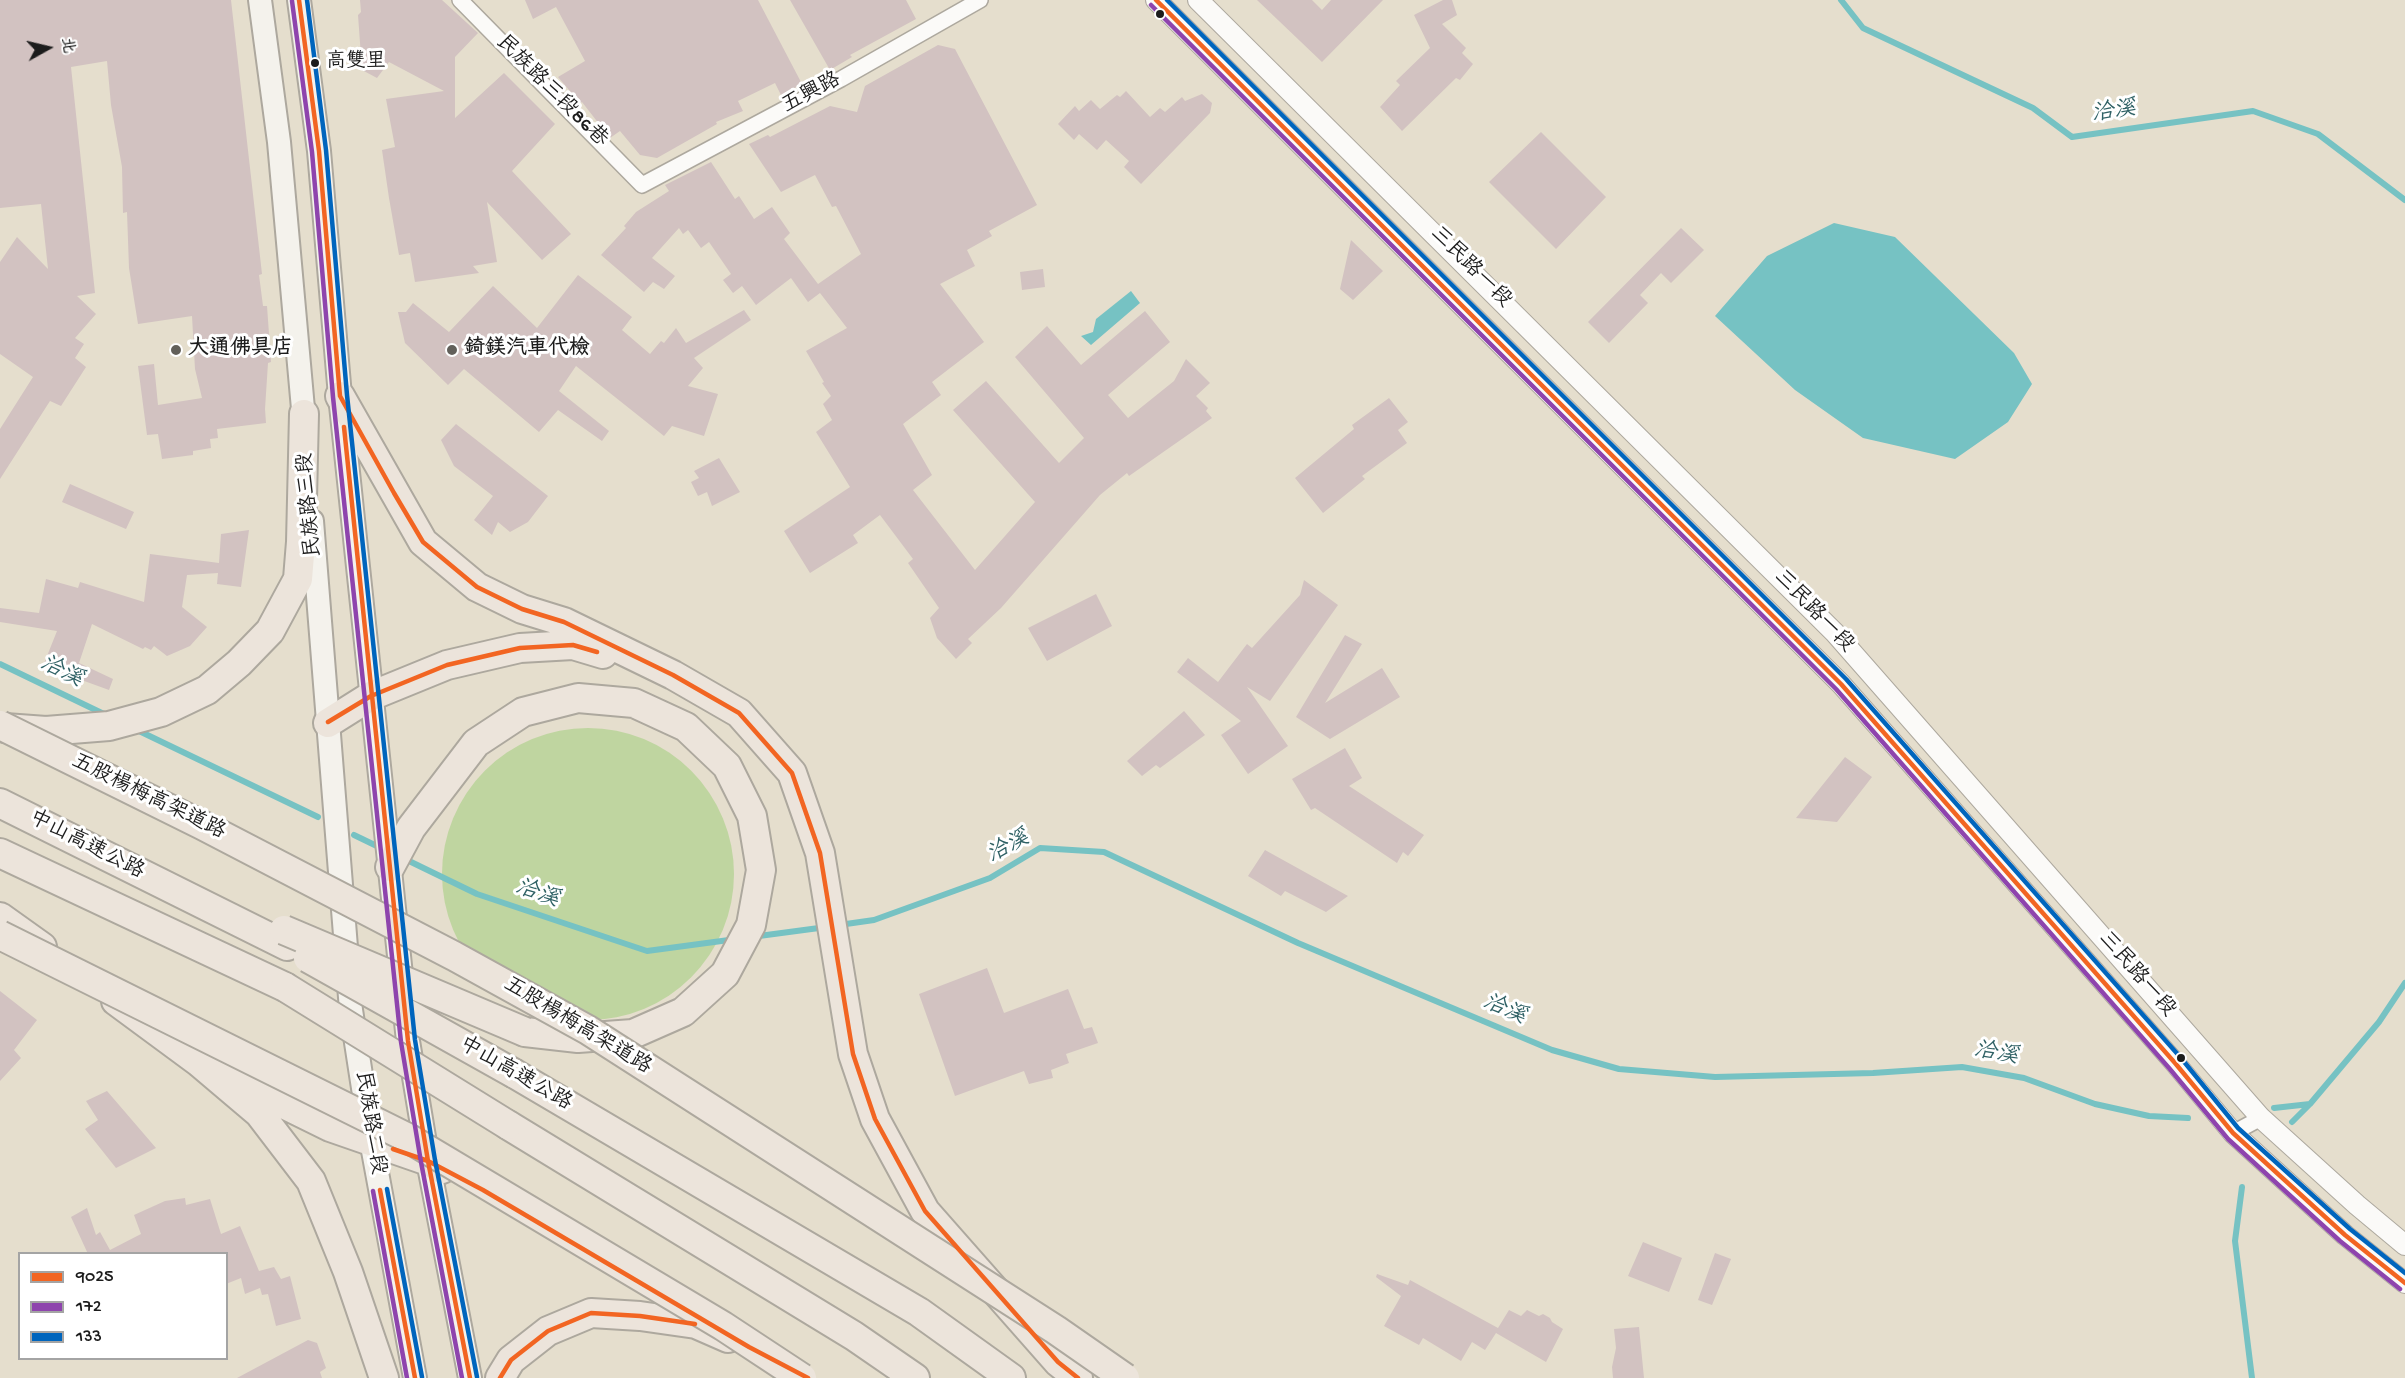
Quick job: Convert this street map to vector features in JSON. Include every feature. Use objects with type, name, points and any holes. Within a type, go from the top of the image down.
[{"type":"highway","points":[[340,396],[423,542],[477,587],[522,609],[564,622],[674,675],[739,713],[792,773],[820,853],[853,1054],[875,1119],[925,1211],[1058,1362],[1077,1378]]},
{"type":"highway","points":[[0,726],[46,731],[109,726],[161,712],[207,690],[239,663],[270,631],[298,579],[304,414]]},
{"type":"highway","points":[[328,723],[372,696],[447,665],[520,648],[573,645],[674,675]]},
{"type":"highway","points":[[285,938],[525,1032],[578,1038],[633,1034],[683,1012],[724,974],[751,925],[761,870],[752,816],[727,766],[686,727],[634,703],[578,698],[523,712],[476,743],[411,828],[390,867]]},
{"type":"highway","name":"五股楊梅高架道路","points":[[0,726],[202,825],[443,950],[588,1030],[1056,1330],[1125,1378]]},
{"type":"highway","name":"中山高速公路","points":[[0,803],[187,897],[264,925],[919,1312],[1011,1378]]},
{"type":"highway","name":"中山高速公路","points":[[0,854],[285,987],[854,1336],[915,1378]]},
{"type":"highway","points":[[0,917],[200,1063],[259,1113],[312,1181],[348,1272],[384,1378]]},
{"type":"highway","points":[[0,935],[408,1138],[723,1326],[802,1378]]},
{"type":"highway","points":[[200,1063],[330,1127],[428,1161],[483,1190],[749,1347],[808,1378]]},
{"type":"highway","points":[[500,1378],[511,1360],[548,1331],[591,1313],[640,1316],[696,1324],[749,1347]]},
{"type":"main road","name":"民族路三段","points":[[260,0],[279,142],[304,414],[351,1010]]},
{"type":"main road","name":"民族路三段","points":[[299,0],[319,151],[340,396],[408,1041],[428,1161]]},
{"type":"main road","name":"民族路二段","points":[[351,1010],[371,1140],[415,1378]]},
{"type":"main road","points":[[428,1161],[470,1378]]},
{"type":"street","name":"民族路三段86巷","points":[[460,0],[642,185]]},
{"type":"street","name":"五興路","points":[[642,185],[842,79],[980,0]]},
{"type":"street","name":"三民路一段","points":[[1156,0],[1841,684],[2233,1133],[2345,1235],[2405,1283]]},
{"type":"street","name":"三民路一段","points":[[1198,0],[1835,633],[2261,1118],[2405,1245]]},
{"type":"street","points":[[2233,1133],[2261,1118]]},
{"type":"green space","points":[[588,728],[630,734],[657,745],[681,761],[701,781],[717,805],[728,832],[734,874],[728,916],[717,943],[701,967],[681,987],[657,1003],[630,1014],[588,1020],[546,1014],[519,1003],[495,987],[475,967],[459,943],[448,916],[442,874],[448,832],[459,805],[475,781],[495,761],[519,745],[546,734]]},
{"type":"water","points":[[1834,223],[1895,237],[2014,353],[2032,384],[2008,422],[1955,459],[1863,438],[1795,390],[1715,316],[1767,256]]},
{"type":"water","points":[[1131,291],[1140,303],[1091,345],[1081,336],[1093,332],[1096,319]]},
{"type":"building","points":[[0,0],[231,0],[262,274],[259,275],[263,306],[267,306],[271,362],[268,363],[266,423],[217,429],[218,438],[210,439],[211,448],[193,451],[193,455],[162,459],[158,434],[147,435],[138,366],[154,364],[158,405],[202,398],[195,369],[192,316],[138,324],[129,268],[127,212],[123,213],[122,167],[111,105],[107,61],[71,67],[95,293],[77,296],[96,314],[75,338],[84,344],[75,358],[86,367],[61,406],[50,401],[0,479],[0,429],[33,377],[0,354],[0,262],[17,237],[48,269],[41,204],[0,208]]},
{"type":"building","points":[[360,0],[442,0],[478,33],[455,57],[455,118],[504,73],[555,124],[512,171],[571,234],[542,260],[487,202],[497,262],[473,266],[479,273],[415,282],[410,253],[399,255],[389,198],[382,150],[395,147],[386,99],[444,91],[389,62],[377,78],[362,70],[358,15],[361,12]]},
{"type":"building","points":[[525,0],[758,0],[802,84],[781,95],[775,83],[738,101],[743,111],[716,122],[717,124],[657,158],[640,155],[620,131],[610,138],[582,102],[580,103],[558,77],[585,61],[556,7],[533,19]]},
{"type":"building","points":[[790,0],[906,0],[916,19],[850,55],[852,57],[830,70]]},
{"type":"building","points":[[1257,0],[1312,0],[1322,10],[1331,0],[1383,0],[1322,62]]},
{"type":"building","points":[[1443,0],[1452,0],[1457,15],[1442,24],[1466,48],[1462,53],[1473,64],[1460,80],[1456,78],[1402,131],[1380,107],[1400,85],[1396,81],[1430,48],[1414,15]]},
{"type":"building","points":[[938,45],[955,49],[1037,205],[989,231],[992,236],[967,250],[975,266],[940,284],[984,342],[932,382],[941,395],[903,424],[932,475],[913,490],[975,570],[1035,502],[953,410],[986,381],[1059,463],[1084,438],[1015,357],[1047,326],[1081,365],[1145,311],[1170,342],[1108,395],[1128,418],[1174,381],[1186,359],[1210,383],[1196,396],[1208,408],[1206,411],[1212,418],[1129,476],[1127,473],[1100,495],[1001,608],[968,639],[972,643],[956,659],[937,638],[930,618],[939,608],[908,563],[913,559],[880,515],[853,535],[858,543],[810,573],[784,531],[850,487],[816,432],[832,420],[823,404],[831,396],[806,351],[847,328],[820,293],[808,302],[791,278],[756,305],[742,286],[733,293],[723,280],[731,274],[709,242],[701,248],[688,230],[683,234],[679,228],[652,258],[675,276],[664,289],[653,282],[644,292],[601,255],[626,228],[624,226],[636,212],[669,191],[665,185],[711,162],[735,199],[739,196],[754,219],[772,207],[790,233],[784,239],[818,284],[861,254],[836,206],[832,207],[815,175],[781,192],[749,144],[768,135],[770,137],[830,106],[857,112],[865,86]]},
{"type":"building","points":[[1126,91],[1150,117],[1160,108],[1165,112],[1182,97],[1185,101],[1202,94],[1212,103],[1210,113],[1141,184],[1124,167],[1129,161],[1106,140],[1097,150],[1079,134],[1074,140],[1058,124],[1075,106],[1079,111],[1091,100],[1100,109],[1117,95],[1120,97]]},
{"type":"building","points":[[1541,132],[1606,197],[1556,249],[1489,182]]},
{"type":"building","points":[[1681,228],[1704,250],[1671,283],[1661,273],[1640,295],[1648,303],[1609,343],[1588,322]]},
{"type":"building","points":[[1351,240],[1383,271],[1353,300],[1340,289]]},
{"type":"building","points":[[1043,269],[1045,287],[1022,290],[1020,272]]},
{"type":"building","points":[[578,275],[632,317],[622,330],[650,354],[661,341],[664,343],[676,328],[686,343],[744,310],[751,320],[694,358],[703,368],[688,386],[718,394],[704,436],[672,426],[664,436],[576,366],[559,391],[609,431],[602,441],[558,410],[539,432],[464,369],[448,385],[405,343],[398,312],[406,312],[413,303],[449,332],[493,286],[537,328]]},
{"type":"building","points":[[1389,398],[1408,422],[1398,430],[1407,443],[1362,476],[1365,479],[1323,513],[1295,478],[1354,429],[1352,425]]},
{"type":"building","points":[[456,424],[548,496],[528,522],[510,532],[498,522],[492,535],[474,520],[493,496],[454,466],[441,440]]},
{"type":"building","points":[[719,458],[740,492],[712,506],[707,492],[698,496],[691,482],[699,478],[694,471]]},
{"type":"building","points":[[70,484],[134,512],[126,529],[62,502]]},
{"type":"building","points":[[249,530],[241,587],[217,584],[218,573],[187,575],[182,607],[207,627],[190,646],[167,656],[154,646],[151,650],[145,647],[143,649],[92,624],[79,663],[113,679],[109,690],[43,666],[57,631],[0,622],[0,608],[39,613],[46,579],[78,588],[80,582],[144,602],[150,554],[219,563],[221,534]]},
{"type":"building","points":[[1304,580],[1338,605],[1270,701],[1247,687],[1288,746],[1248,774],[1221,735],[1241,721],[1177,672],[1188,658],[1218,682],[1247,644],[1252,648],[1300,595]]},
{"type":"building","points":[[1096,594],[1112,626],[1047,661],[1028,628]]},
{"type":"building","points":[[1345,635],[1362,644],[1325,703],[1382,668],[1400,697],[1330,739],[1296,717]]},
{"type":"building","points":[[1184,711],[1205,735],[1160,768],[1156,765],[1142,776],[1127,761]]},
{"type":"building","points":[[1345,748],[1362,778],[1349,786],[1424,835],[1408,856],[1403,852],[1397,863],[1315,808],[1311,810],[1292,779]]},
{"type":"building","points":[[1845,757],[1872,777],[1837,822],[1796,818]]},
{"type":"building","points":[[1265,850],[1348,896],[1326,912],[1285,891],[1281,896],[1248,876]]},
{"type":"building","points":[[987,968],[1004,1013],[1068,989],[1084,1029],[1092,1027],[1098,1043],[1066,1054],[1069,1063],[1051,1070],[1053,1078],[1029,1084],[1024,1071],[955,1096],[919,994]]},
{"type":"building","points":[[0,991],[37,1020],[14,1050],[21,1058],[0,1081]]},
{"type":"building","points":[[107,1091],[156,1148],[116,1168],[85,1129],[98,1120],[86,1101]]},
{"type":"building","points":[[185,1198],[186,1205],[210,1199],[221,1234],[240,1226],[259,1271],[274,1267],[281,1279],[290,1276],[301,1319],[276,1326],[268,1294],[262,1295],[260,1288],[245,1294],[241,1278],[228,1283],[228,1252],[87,1252],[71,1217],[87,1208],[96,1235],[100,1232],[110,1250],[141,1234],[134,1215],[165,1201]]},
{"type":"building","points":[[1643,1242],[1682,1258],[1669,1292],[1628,1276]]},
{"type":"building","points":[[1715,1253],[1731,1259],[1712,1305],[1698,1300]]},
{"type":"building","points":[[1377,1274],[1408,1285],[1410,1280],[1498,1328],[1509,1310],[1521,1316],[1527,1310],[1539,1316],[1543,1314],[1563,1329],[1546,1362],[1496,1333],[1485,1350],[1472,1342],[1461,1361],[1423,1338],[1419,1345],[1384,1326],[1401,1296],[1376,1277]]},
{"type":"building","points":[[1639,1327],[1644,1378],[1613,1378],[1612,1367],[1616,1348],[1614,1329]]},
{"type":"building","points":[[308,1340],[317,1343],[326,1368],[320,1372],[322,1378],[237,1378]]},
{"type":"waterway","name":"洽溪","points":[[1841,0],[1863,28],[2033,108],[2072,137],[2253,111],[2318,134],[2405,200]]},
{"type":"waterway","name":"洽溪","points":[[0,664],[106,715]]},
{"type":"waterway","name":"洽溪","points":[[137,730],[318,817]]},
{"type":"waterway","name":"洽溪","points":[[354,835],[383,849]]},
{"type":"waterway","name":"洽溪","points":[[846,924],[874,920],[990,878],[1040,848],[1104,852],[1298,943],[1552,1050],[1619,1069],[1715,1077],[1873,1073],[1962,1067],[2024,1078],[2095,1104],[2149,1116],[2188,1118]]},
{"type":"waterway","name":"洽溪","points":[[409,861],[477,894],[647,951],[729,940]]},
{"type":"waterway","name":"洽溪","points":[[759,936],[819,928]]},
{"type":"waterway","name":"洽溪","points":[[2274,1108],[2310,1104],[2379,1022],[2405,983]]},
{"type":"waterway","points":[[2292,1122],[2310,1104]]},
{"type":"waterway","points":[[2242,1187],[2235,1241],[2252,1378]]},
{"type":"transit line","name":"9025","points":[[299,0],[319,151],[340,396],[394,493],[423,542],[477,587],[522,609],[564,622],[673,675],[739,713],[792,773],[820,853],[853,1054],[875,1119],[925,1211],[1058,1362],[1078,1378]]},
{"type":"transit line","name":"133","points":[[307,0],[326,150],[347,395],[415,1040],[435,1160],[477,1377]]},
{"type":"transit line","name":"9025","points":[[1156,0],[1841,684],[2175,1063],[2233,1133],[2345,1235],[2405,1283]]},
{"type":"transit line","name":"133","points":[[1167,0],[1846,679],[2181,1058],[2238,1128],[2350,1229],[2405,1273]]},
{"type":"transit line","name":"172","points":[[292,1],[312,152],[333,397],[401,1042],[462,1378]]},
{"type":"transit line","name":"172","points":[[1151,5],[1836,689],[2169,1068],[2228,1139],[2340,1241],[2400,1289]]},
{"type":"transit line","name":"9025","points":[[344,427],[408,1041],[428,1161],[470,1378]]},
{"type":"transit line","name":"9025","points":[[328,722],[371,696],[447,665],[520,648],[573,645],[597,652]]},
{"type":"transit line","name":"9025","points":[[393,1149],[428,1161],[483,1190],[749,1347],[808,1378]]},
{"type":"transit line","name":"133","points":[[387,1189],[422,1377]]},
{"type":"transit line","name":"9025","points":[[380,1190],[415,1378]]},
{"type":"transit line","name":"172","points":[[373,1191],[407,1378]]},
{"type":"transit line","name":"9025","points":[[500,1378],[511,1360],[548,1331],[591,1313],[640,1316],[695,1324]]},
{"type":"place","name":"高雙里","points":[[315,63]]},
{"type":"place","name":"大通佛具店","points":[[176,350]]},
{"type":"place","name":"錡鎂汽車代檢","points":[[452,350]]}]
